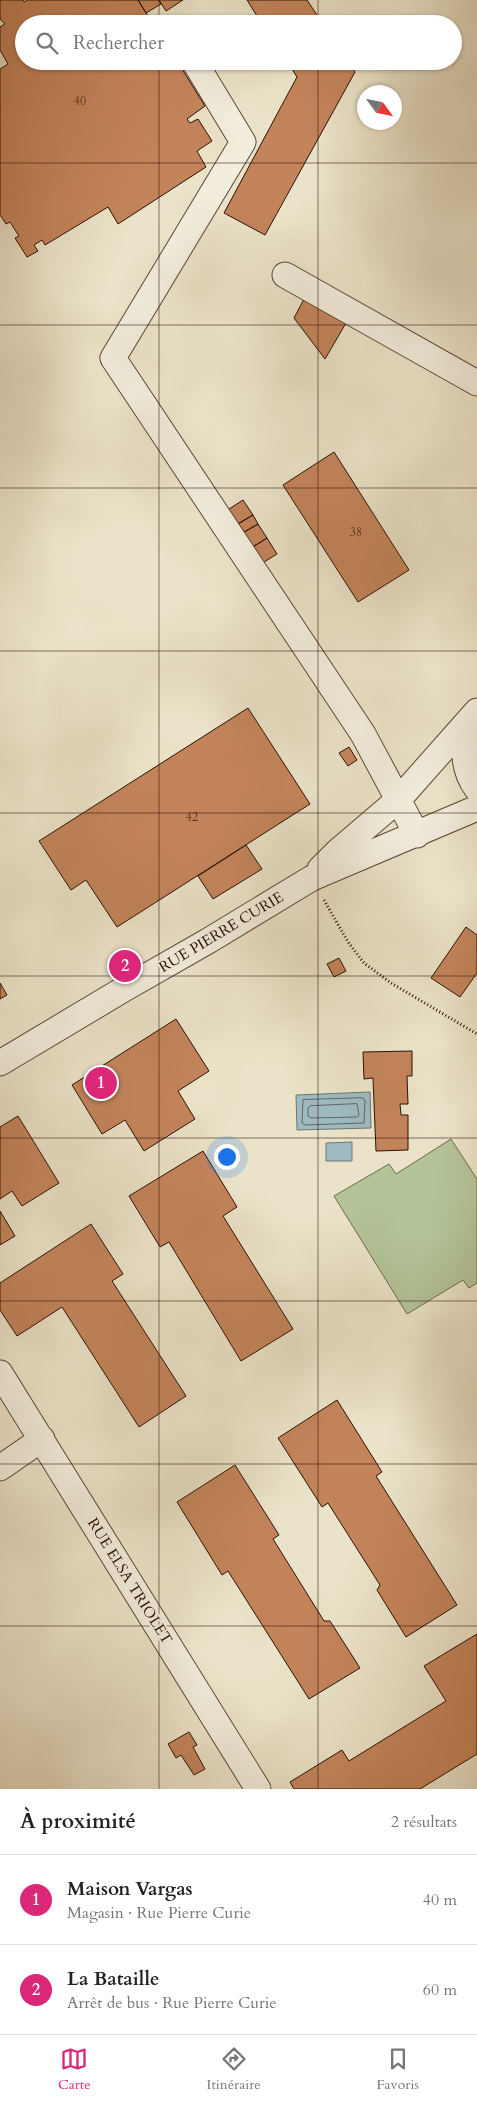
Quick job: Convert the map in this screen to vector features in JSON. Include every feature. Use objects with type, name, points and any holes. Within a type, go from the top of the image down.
[{"type":"street","points":[[199,70],[243,142],[113,358],[363,734],[418,835]]},
{"type":"street","points":[[285,275],[477,383]]},
{"type":"street","name":"RUE PIERRE CURIE","points":[[312,878],[337,852],[399,799],[474,716]]},
{"type":"street","name":"RUE PIERRE CURIE","points":[[474,716],[465,735],[465,750],[468,778],[477,789]]},
{"type":"street","name":"RUE PIERRE CURIE","points":[[0,1063],[124,989],[208,942],[312,878],[418,835],[477,808]]},
{"type":"street","name":"RUE ELSA TRIOLET","points":[[0,1373],[258,1789]]},
{"type":"street","points":[[0,1468],[42,1439]]},
{"type":"path","points":[[312,878],[348,942],[364,963],[391,983],[477,1034]]},
{"type":"green space","points":[[451,1139],[477,1179],[477,1283],[469,1288],[463,1280],[407,1314],[334,1196],[389,1164],[396,1174]]},
{"type":"water","points":[[370,1092],[371,1128],[297,1130],[296,1095]]},
{"type":"water","points":[[352,1142],[352,1161],[326,1161],[326,1143]]},
{"type":"building","points":[[0,0],[23,0],[24,2],[27,0],[138,0],[147,15],[15,15],[15,70],[183,70],[205,106],[187,119],[190,123],[198,119],[212,141],[197,151],[206,167],[118,224],[108,207],[45,245],[42,240],[34,245],[38,251],[27,257],[15,238],[19,236],[10,222],[6,224],[0,215],[0,69],[8,64],[0,50],[0,27],[5,24],[0,19]]},
{"type":"building","points":[[138,0],[159,0],[161,4],[146,13]]},
{"type":"building","points":[[159,0],[183,0],[166,11]]},
{"type":"building","points":[[247,0],[307,0],[317,15],[256,15]]},
{"type":"building","points":[[293,70],[354,70],[355,72],[265,235],[224,213],[297,77]]},
{"type":"building","points":[[304,299],[346,323],[325,359],[294,318]]},
{"type":"building","points":[[334,452],[409,570],[358,602],[283,485]]},
{"type":"building","points":[[243,500],[253,515],[236,525],[226,511]]},
{"type":"building","points":[[253,515],[258,524],[241,534],[236,525]]},
{"type":"building","points":[[258,524],[267,538],[251,548],[241,534]]},
{"type":"building","points":[[267,538],[277,554],[261,564],[251,548]]},
{"type":"building","points":[[248,708],[310,804],[117,927],[86,880],[71,890],[39,841]]},
{"type":"building","points":[[349,747],[357,760],[348,766],[339,753]]},
{"type":"building","points":[[246,845],[262,869],[213,899],[198,876]]},
{"type":"building","points":[[466,927],[477,935],[477,973],[460,997],[431,978]]},
{"type":"building","points":[[339,958],[346,971],[334,977],[327,964]]},
{"type":"building","points":[[0,983],[7,995],[0,999]]},
{"type":"building","points":[[176,1019],[209,1071],[178,1091],[195,1119],[144,1151],[125,1120],[102,1134],[72,1085]]},
{"type":"building","points":[[412,1051],[412,1076],[407,1076],[408,1104],[400,1104],[401,1115],[408,1115],[408,1150],[376,1151],[373,1078],[364,1079],[363,1052]]},
{"type":"building","points":[[18,1116],[59,1183],[22,1206],[12,1191],[0,1199],[0,1127]]},
{"type":"building","points":[[203,1151],[237,1207],[223,1216],[293,1329],[241,1361],[169,1242],[160,1247],[129,1196]]},
{"type":"building","points":[[0,1211],[15,1236],[0,1245]]},
{"type":"building","points":[[91,1224],[123,1274],[112,1281],[186,1396],[139,1427],[62,1307],[17,1336],[0,1310],[0,1283]]},
{"type":"building","points":[[337,1400],[382,1472],[376,1476],[457,1605],[406,1637],[377,1590],[380,1585],[328,1503],[322,1507],[278,1438]]},
{"type":"building","points":[[235,1465],[279,1535],[273,1539],[324,1621],[330,1621],[360,1668],[309,1699],[228,1571],[222,1575],[177,1502]]},
{"type":"building","points":[[477,1634],[477,1754],[420,1789],[294,1789],[290,1782],[342,1750],[349,1761],[446,1701],[424,1666]]},
{"type":"building","points":[[189,1732],[197,1745],[193,1747],[205,1769],[194,1775],[181,1755],[176,1758],[168,1744]]},
{"type":"place","name":"La Bataille","points":[[125,966]]},
{"type":"place","name":"Maison Vargas","points":[[101,1083]]}]
